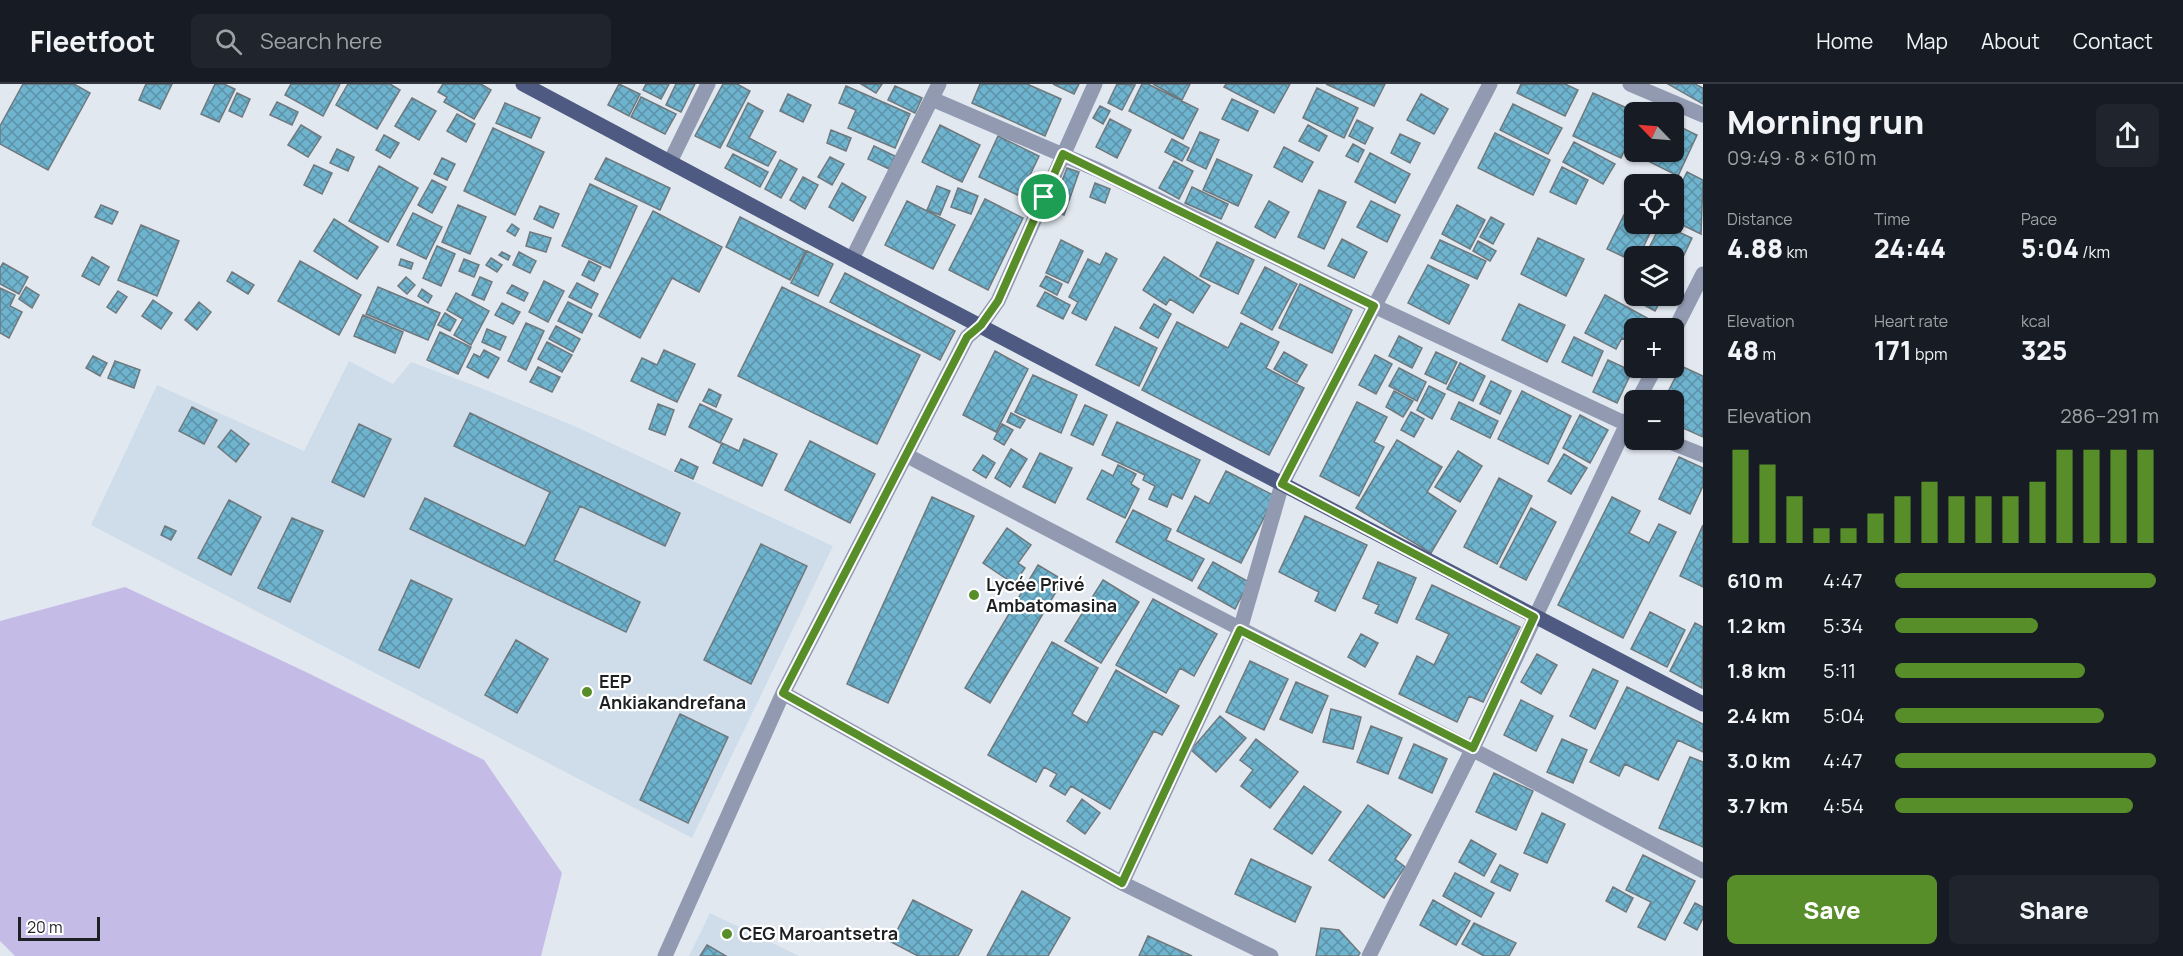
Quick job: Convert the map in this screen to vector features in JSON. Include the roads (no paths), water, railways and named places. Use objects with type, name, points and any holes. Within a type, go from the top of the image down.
[{"type":"main road","points":[[523,84],[852,259],[1703,704]]},
{"type":"street","points":[[670,162],[708,84]]},
{"type":"street","points":[[852,259],[939,84]]},
{"type":"street","points":[[665,956],[783,693],[967,337],[981,325],[998,301],[1095,84]]},
{"type":"street","points":[[1122,883],[1240,630],[1282,484],[1490,84]]},
{"type":"street","points":[[1630,84],[1703,115]]},
{"type":"street","points":[[932,99],[1063,154],[1374,306],[1624,423]]},
{"type":"street","points":[[1681,318],[1703,274]]},
{"type":"street","points":[[1370,956],[1473,748],[1534,617],[1624,440]]},
{"type":"street","points":[[1684,448],[1703,455]]},
{"type":"street","points":[[906,455],[1240,630],[1473,748],[1703,871]]},
{"type":"street","points":[[783,693],[1122,883],[1271,956]]},
{"type":"place","name":"Lycée Privé Ambatomasina","points":[[974,595]]},
{"type":"place","name":"EEP Ankiakandrefana","points":[[587,692]]},
{"type":"place","name":"CEG Maroantsetra","points":[[727,934]]}]
